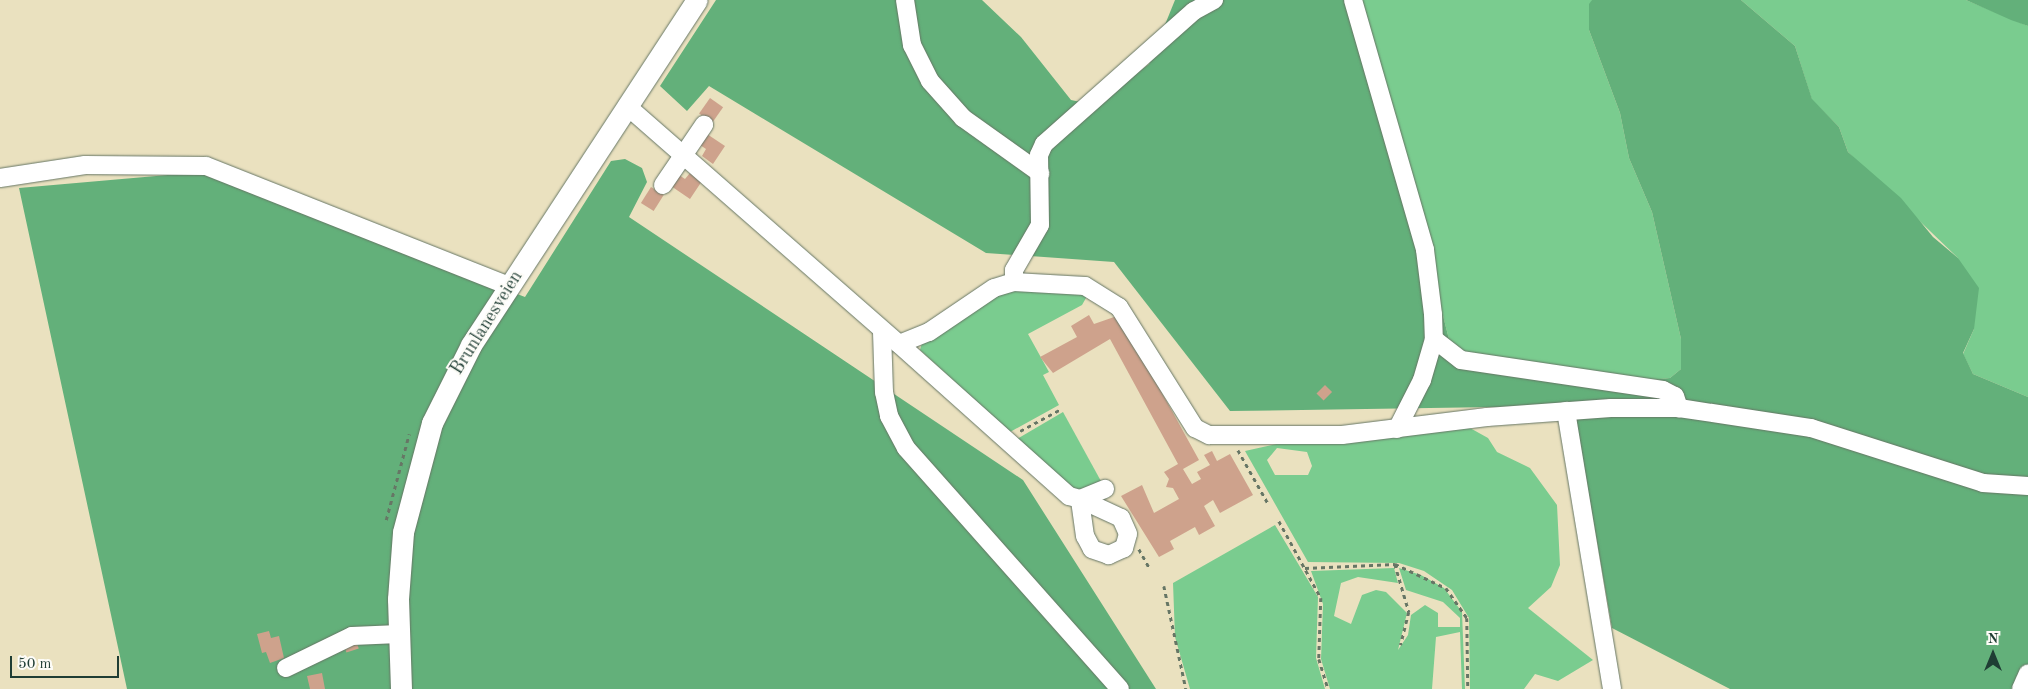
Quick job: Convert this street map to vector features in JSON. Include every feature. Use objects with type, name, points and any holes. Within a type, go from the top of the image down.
[{"type":"main road","name":"Brunlanesveien","points":[[401,689],[398,634],[403,532],[422,448],[449,385],[509,286],[697,0]]},
{"type":"lane","points":[[905,0],[912,45],[930,81],[963,118],[1040,173]]},
{"type":"lane","points":[[1014,282],[1014,270],[1040,225],[1040,173],[1044,144],[1062,124],[1174,34],[1194,11],[1214,0]]},
{"type":"lane","points":[[1353,0],[1425,250],[1434,339],[1422,380],[1397,430]]},
{"type":"lane","points":[[627,106],[684,154],[882,332],[899,344],[1069,496],[1080,499],[1105,489]]},
{"type":"lane","points":[[663,185],[704,125]]},
{"type":"lane","points":[[0,178],[85,165],[206,166],[509,286]]},
{"type":"lane","points":[[899,344],[929,332],[994,288],[1014,282],[1084,286],[1105,295],[1119,307],[1195,428],[1230,436],[1342,435],[1566,411],[1679,408],[1811,428],[1983,483],[2028,486]]},
{"type":"lane","points":[[882,332],[884,392],[889,416],[906,448],[1120,689]]},
{"type":"lane","points":[[1434,339],[1462,360],[1663,390],[1675,396],[1679,408]]},
{"type":"lane","points":[[1566,411],[1612,689]]},
{"type":"lane","points":[[286,668],[352,636],[398,634]]},
{"type":"lane","points":[[2021,689],[2028,673]]},
{"type":"path","points":[[1007,442],[1061,408]]},
{"type":"path","points":[[1230,436],[1269,505]]},
{"type":"path","points":[[1279,521],[1320,598],[1319,659],[1328,689]]},
{"type":"path","points":[[1305,568],[1395,564],[1428,576],[1460,604],[1467,618],[1468,689]]},
{"type":"path","points":[[1395,564],[1409,612],[1401,645]]},
{"type":"path","points":[[1164,586],[1186,689]]},
{"type":"green space","points":[[716,0],[982,0],[1021,37],[1071,100],[1095,105],[1149,64],[1175,0],[1362,0],[1450,343],[1461,353],[1651,380],[1670,378],[1681,369],[1681,339],[1652,212],[1629,158],[1620,113],[1589,30],[1589,4],[1592,0],[1741,0],[1795,46],[1812,99],[1839,127],[1848,152],[1901,198],[1933,237],[1958,258],[1979,288],[1974,329],[1963,353],[1973,374],[2028,397],[2028,689],[1730,689],[1612,628],[1576,422],[1567,406],[1230,411],[1114,262],[986,253],[709,86],[687,111],[660,86]]},
{"type":"green space","points":[[1362,0],[1592,0],[1589,30],[1620,113],[1629,158],[1652,212],[1681,339],[1681,369],[1670,378],[1651,380],[1461,353],[1450,343]]},
{"type":"green space","points":[[1741,0],[1966,0],[2028,26],[2028,397],[1973,374],[1963,354],[1974,329],[1958,258],[1848,152],[1839,127],[1812,100],[1795,46]]},
{"type":"green space","points":[[1966,0],[2028,0],[2028,26],[2011,20]]},
{"type":"green space","points":[[625,159],[642,168],[647,182],[629,217],[1023,480],[1156,689],[127,689],[19,188],[202,172],[525,297],[611,161]]},
{"type":"green space","points":[[1004,289],[1086,295],[1082,305],[1028,334],[1049,372],[1043,375],[1059,405],[1010,432],[920,350],[922,343]]},
{"type":"green space","points":[[1063,412],[1102,483],[1090,490],[1075,490],[1017,439]]},
{"type":"green space","points":[[1470,428],[1488,438],[1497,452],[1530,468],[1557,505],[1560,565],[1551,587],[1528,608],[1593,660],[1558,681],[1535,674],[1524,689],[1470,689],[1469,618],[1452,590],[1424,571],[1399,563],[1308,562],[1245,451],[1285,442],[1345,443]],"holes":[[[1277,448],[1307,452],[1312,466],[1308,475],[1275,475],[1267,460]]]},
{"type":"green space","points":[[1275,525],[1318,597],[1316,658],[1325,689],[1190,689],[1175,637],[1173,583]]},
{"type":"green space","points":[[1394,568],[1398,583],[1358,577],[1341,583],[1334,616],[1351,624],[1362,595],[1376,590],[1386,592],[1407,613],[1398,650],[1408,635],[1411,615],[1425,605],[1438,613],[1438,627],[1460,627],[1460,618],[1443,602],[1406,590],[1399,568],[1421,575],[1444,588],[1462,612],[1465,689],[1462,689],[1460,632],[1436,637],[1432,689],[1330,689],[1321,659],[1323,604],[1311,571]]},
{"type":"building","points":[[710,98],[723,107],[712,123],[699,114]]},
{"type":"building","points":[[707,134],[725,146],[713,164],[702,156],[706,149],[700,145]]},
{"type":"building","points":[[690,173],[702,181],[690,199],[671,186],[679,175],[685,179]]},
{"type":"building","points":[[651,187],[664,195],[654,211],[641,203]]},
{"type":"building","points":[[1089,315],[1094,324],[1117,316],[1140,353],[1199,460],[1183,469],[1192,484],[1201,479],[1197,472],[1210,465],[1204,455],[1212,451],[1217,461],[1230,454],[1253,495],[1220,513],[1213,500],[1204,506],[1215,526],[1199,535],[1195,527],[1170,541],[1174,549],[1159,557],[1121,496],[1142,485],[1154,513],[1179,499],[1173,488],[1166,487],[1169,479],[1164,472],[1178,464],[1110,339],[1053,373],[1040,357],[1077,337],[1071,326]]},
{"type":"building","points":[[1325,385],[1332,392],[1324,401],[1317,393]]},
{"type":"building","points":[[269,631],[271,638],[279,636],[284,658],[270,663],[266,652],[262,653],[257,634]]},
{"type":"building","points":[[356,640],[359,649],[346,653],[344,644]]},
{"type":"building","points":[[322,673],[325,689],[310,689],[307,676]]}]
